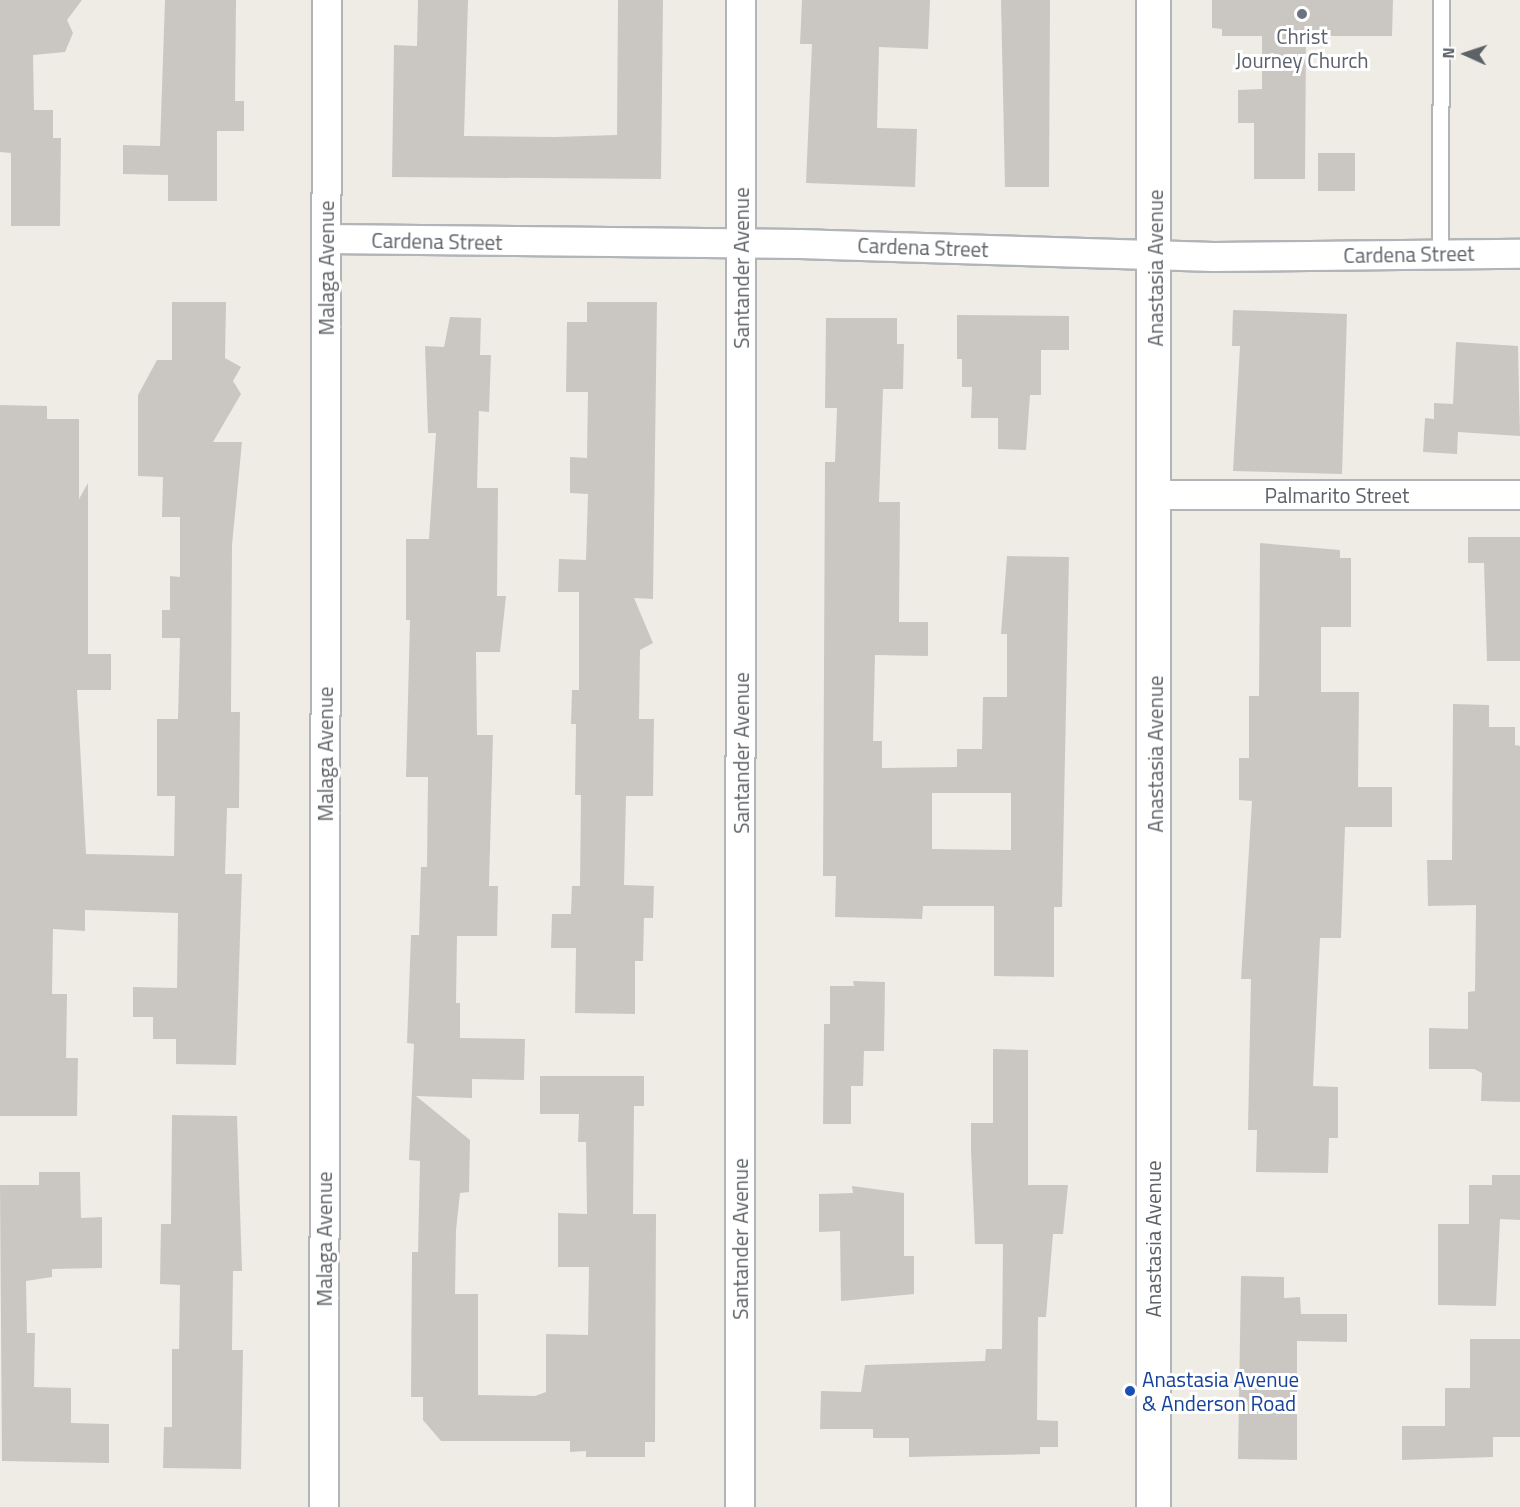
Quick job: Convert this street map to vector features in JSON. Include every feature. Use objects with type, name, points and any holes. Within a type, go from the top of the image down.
[{"type":"street","name":"Malaga Avenue","points":[[324,1507],[327,0]]},
{"type":"street","name":"Santander Avenue","points":[[740,1507],[741,0]]},
{"type":"street","name":"Anastasia Avenue","points":[[1153,0],[1155,254],[1153,1507]]},
{"type":"street","name":"Cardena Street","points":[[326,239],[741,244],[1155,254],[1520,254]]},
{"type":"street","name":"Palmarito Street","points":[[1154,495],[1520,495]]},
{"type":"lane","points":[[1440,254],[1441,0]]},
{"type":"building","points":[[0,0],[82,0],[67,20],[73,33],[65,52],[33,55],[34,110],[53,110],[53,138],[61,138],[60,226],[11,226],[11,153],[0,152]]},
{"type":"building","points":[[165,0],[236,0],[235,101],[244,101],[244,131],[217,131],[217,201],[168,201],[168,175],[123,174],[123,145],[160,146]]},
{"type":"building","points":[[418,0],[468,0],[464,136],[555,137],[617,135],[618,0],[663,0],[661,179],[392,177],[394,45],[417,46]]},
{"type":"building","points":[[802,0],[930,0],[928,49],[879,47],[877,128],[917,129],[915,187],[806,183],[812,44],[800,44]]},
{"type":"building","points":[[1001,0],[1050,0],[1049,187],[1005,187]]},
{"type":"building","points":[[1212,0],[1393,0],[1392,36],[1306,36],[1305,179],[1254,179],[1254,123],[1238,123],[1238,90],[1262,89],[1262,36],[1222,36],[1222,29],[1212,28]]},
{"type":"building","points":[[1318,153],[1355,153],[1355,191],[1318,191]]},
{"type":"building","points":[[172,302],[226,302],[225,358],[241,367],[233,381],[241,394],[213,442],[242,442],[232,545],[231,712],[240,712],[239,808],[227,808],[225,874],[242,874],[236,1065],[176,1064],[176,1039],[153,1039],[153,1017],[133,1017],[133,987],[177,988],[178,913],[85,910],[85,931],[53,929],[52,994],[67,994],[66,1058],[78,1058],[77,1116],[0,1116],[0,405],[47,406],[47,419],[79,419],[79,499],[88,483],[88,654],[111,654],[111,690],[77,690],[86,854],[174,856],[175,796],[157,796],[157,719],[178,719],[180,638],[162,638],[162,610],[170,610],[170,576],[180,577],[180,517],[162,517],[163,477],[138,476],[138,395],[157,360],[172,360]]},
{"type":"building","points":[[587,302],[657,302],[653,599],[634,598],[653,643],[640,650],[639,719],[654,719],[653,796],[626,796],[624,885],[654,886],[653,918],[644,918],[643,961],[635,961],[635,1014],[575,1013],[576,948],[551,948],[552,914],[571,914],[572,886],[580,886],[581,795],[575,795],[576,724],[571,724],[572,690],[579,690],[579,592],[558,592],[559,559],[586,560],[588,494],[570,493],[570,457],[587,458],[588,392],[566,392],[567,322],[587,322]]},
{"type":"building","points":[[1233,310],[1347,314],[1342,474],[1233,471],[1240,346],[1232,346]]},
{"type":"building","points":[[957,315],[1069,316],[1069,350],[1041,350],[1041,395],[1030,395],[1026,450],[998,449],[998,418],[971,418],[972,387],[962,387],[962,359],[957,359]]},
{"type":"building","points":[[450,317],[481,318],[480,355],[491,355],[489,412],[479,411],[477,488],[498,488],[497,596],[506,596],[500,652],[476,652],[477,735],[493,735],[489,886],[498,886],[497,936],[457,936],[456,1003],[460,1003],[460,1038],[525,1039],[524,1080],[472,1079],[472,1098],[416,1096],[470,1140],[469,1192],[460,1193],[456,1230],[455,1294],[478,1294],[478,1395],[535,1396],[546,1392],[546,1334],[588,1335],[589,1267],[558,1267],[558,1213],[587,1214],[586,1142],[578,1142],[579,1114],[540,1114],[540,1076],[644,1076],[644,1106],[634,1106],[633,1214],[656,1214],[655,1442],[645,1442],[645,1457],[586,1457],[586,1451],[570,1452],[570,1441],[441,1441],[423,1420],[423,1397],[411,1397],[412,1252],[418,1252],[420,1161],[409,1160],[414,1044],[407,1043],[411,935],[419,935],[421,867],[427,867],[428,777],[406,777],[410,620],[406,620],[406,539],[429,539],[436,433],[428,433],[425,346],[444,347]]},
{"type":"building","points":[[826,318],[897,318],[897,344],[904,344],[903,389],[883,389],[879,502],[900,502],[899,622],[928,622],[928,656],[875,655],[873,741],[882,741],[882,768],[957,767],[957,749],[982,749],[983,697],[1007,697],[1007,634],[1001,634],[1007,556],[1069,557],[1062,907],[1054,907],[1054,977],[994,976],[994,906],[923,906],[922,919],[835,917],[836,876],[823,876],[825,462],[835,462],[837,408],[825,408]],"holes":[[[932,793],[1011,793],[1011,850],[932,849]]]},
{"type":"building","points":[[1456,342],[1518,346],[1520,436],[1458,432],[1457,454],[1423,452],[1425,418],[1434,419],[1434,403],[1453,404]]},
{"type":"building","points":[[1468,537],[1520,537],[1520,661],[1487,661],[1484,563],[1468,563]]},
{"type":"building","points":[[1260,543],[1340,550],[1340,558],[1351,558],[1351,627],[1321,627],[1321,692],[1359,692],[1358,787],[1392,787],[1392,827],[1345,827],[1341,938],[1320,938],[1313,1086],[1338,1087],[1338,1138],[1329,1138],[1328,1173],[1256,1172],[1257,1130],[1248,1130],[1251,979],[1241,979],[1252,801],[1239,800],[1239,758],[1249,758],[1249,696],[1259,696]]},
{"type":"building","points":[[1453,704],[1489,705],[1489,727],[1515,727],[1515,745],[1520,746],[1520,1102],[1481,1101],[1482,1073],[1474,1069],[1429,1069],[1429,1028],[1468,1029],[1468,992],[1475,991],[1476,905],[1428,906],[1427,860],[1452,860]]},
{"type":"building","points":[[853,981],[885,982],[884,1051],[864,1051],[863,1086],[851,1086],[851,1124],[823,1124],[824,1024],[830,1024],[830,986],[854,986]]},
{"type":"building","points":[[993,1049],[1028,1050],[1028,1185],[1068,1185],[1063,1234],[1053,1234],[1046,1317],[1038,1317],[1037,1420],[1058,1421],[1058,1447],[1040,1447],[1040,1454],[909,1457],[909,1438],[873,1438],[873,1429],[820,1429],[821,1391],[861,1392],[865,1365],[985,1361],[986,1349],[1002,1349],[1003,1244],[975,1244],[971,1150],[971,1123],[993,1123]]},
{"type":"building","points":[[172,1115],[237,1116],[242,1271],[233,1271],[232,1350],[243,1350],[241,1469],[163,1468],[164,1427],[172,1427],[172,1349],[179,1349],[180,1285],[160,1284],[161,1224],[171,1224]]},
{"type":"building","points":[[39,1172],[80,1172],[81,1218],[102,1217],[102,1268],[52,1269],[52,1277],[26,1281],[27,1333],[35,1333],[34,1387],[71,1388],[71,1423],[109,1424],[109,1463],[2,1461],[0,1185],[39,1185]]},
{"type":"building","points":[[1492,1175],[1520,1175],[1520,1220],[1500,1219],[1496,1306],[1438,1305],[1438,1224],[1469,1224],[1469,1185],[1492,1185]]},
{"type":"building","points":[[852,1186],[904,1193],[904,1256],[914,1256],[914,1294],[841,1301],[840,1231],[819,1232],[819,1194],[853,1193]]},
{"type":"building","points":[[1241,1276],[1284,1277],[1284,1298],[1300,1297],[1301,1314],[1347,1314],[1347,1342],[1297,1341],[1297,1460],[1238,1459]]},
{"type":"building","points":[[1470,1339],[1520,1339],[1520,1437],[1493,1437],[1493,1457],[1402,1460],[1402,1426],[1445,1426],[1445,1388],[1470,1388]]},
{"type":"place","name":"Christ Journey Church","points":[[1302,14]]},
{"type":"place","name":"Anastasia Avenue & Anderson Road","points":[[1130,1391]]}]
